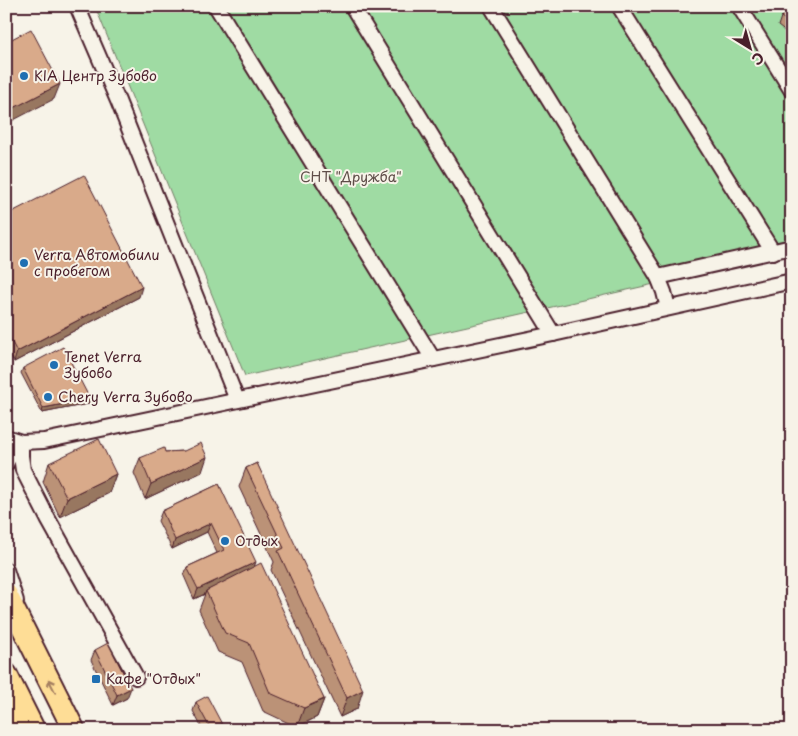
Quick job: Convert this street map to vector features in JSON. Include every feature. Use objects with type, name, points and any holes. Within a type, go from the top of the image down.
[{"type":"highway","points":[[6,594],[74,730]]},
{"type":"highway","points":[[6,674],[34,730]]},
{"type":"main road","points":[[6,705],[21,730]]},
{"type":"street","points":[[77,6],[118,101],[237,400]]},
{"type":"street","points":[[216,6],[433,359]]},
{"type":"street","points":[[352,6],[553,334]]},
{"type":"street","points":[[491,6],[658,277],[668,308]]},
{"type":"street","points":[[619,6],[773,252]]},
{"type":"street","points":[[739,6],[792,91]]},
{"type":"street","points":[[658,277],[792,247]]},
{"type":"street","points":[[15,440],[44,440],[553,334],[792,280]]},
{"type":"street","points":[[6,464],[15,440]]},
{"type":"street","points":[[15,440],[21,456],[23,470],[48,520],[136,677]]},
{"type":"street","points":[[6,570],[26,633]]},
{"type":"green space","name":"СНТ \"Дружба\"","points":[[95,6],[792,6],[792,253],[245,376]]},
{"type":"building","points":[[792,8],[792,24],[781,17]]},
{"type":"building","name":"KIA Центр Зубово","points":[[31,29],[60,84],[6,112],[6,42]]},
{"type":"building","points":[[84,175],[142,287],[17,352],[6,331],[6,245],[10,243],[6,236],[6,215]]},
{"type":"building","points":[[63,347],[90,399],[43,408],[23,368]]},
{"type":"building","points":[[99,439],[116,474],[67,498],[49,463]]},
{"type":"building","points":[[201,443],[207,457],[151,484],[140,458],[164,448],[165,452],[184,451]]},
{"type":"building","points":[[257,463],[363,690],[347,698],[278,551],[284,548],[246,468]]},
{"type":"building","name":"Отдых","points":[[219,484],[256,562],[198,589],[187,567],[224,550],[211,523],[175,540],[162,511]]},
{"type":"building","name":"Отдых","points":[[261,563],[324,699],[304,708],[270,693],[249,643],[225,633],[206,591]]},
{"type":"building","points":[[108,643],[131,688],[117,695],[95,650]]},
{"type":"building","points":[[207,696],[225,730],[211,730],[196,702]]},
{"type":"place","name":"KIA Центр Зубово","points":[[24,76]]},
{"type":"place","name":"Verra Автомобили с пробегом","points":[[24,263]]},
{"type":"place","name":"Tenet Verra Зубово","points":[[54,365]]},
{"type":"place","name":"Chery Verra Зубово","points":[[48,397]]},
{"type":"place","name":"Отдых","points":[[225,541]]},
{"type":"place","name":"Кафе \"Отдых\"","points":[[96,679]]}]
